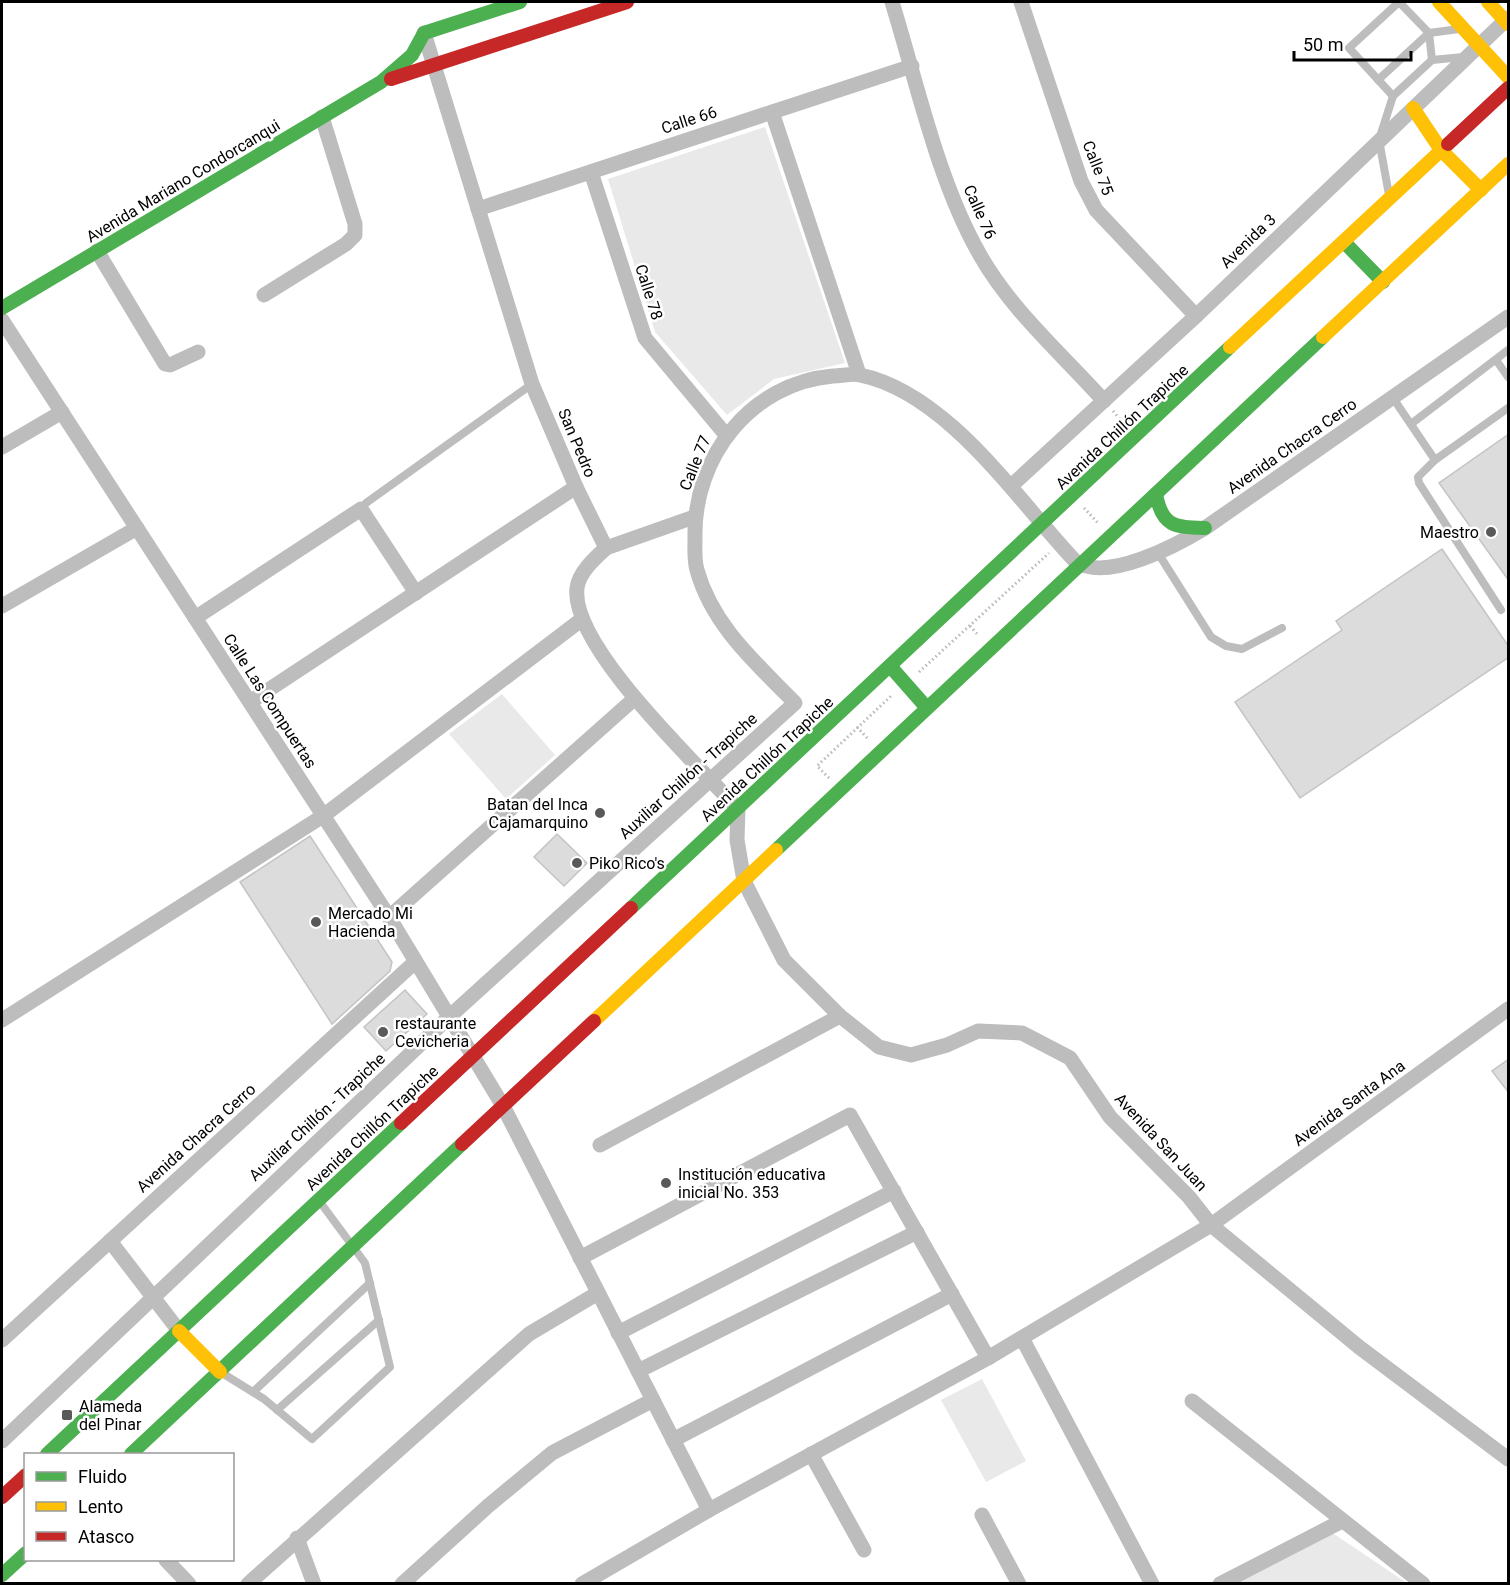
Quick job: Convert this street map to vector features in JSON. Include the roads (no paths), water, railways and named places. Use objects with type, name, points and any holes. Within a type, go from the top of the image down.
[{"type":"main road","points":[[424,33],[520,2]]},
{"type":"main road","name":"Avenida Mariano Condorcanqui","points":[[381,82],[627,2]]},
{"type":"main road","points":[[1439,2],[1509,77]]},
{"type":"main road","points":[[1488,2],[1508,21]]},
{"type":"main road","name":"Avenida Mariano Condorcanqui","points":[[2,308],[381,82],[412,56],[424,33]]},
{"type":"main road","name":"Avenida Chillón Trapiche","points":[[58,1451],[179,1331],[1509,88]]},
{"type":"main road","points":[[1413,108],[1441,150],[1481,190]]},
{"type":"main road","points":[[133,1453],[1509,164]]},
{"type":"main road","points":[[1344,242],[1383,282]]},
{"type":"main road","points":[[1156,494],[1160,516],[1166,521],[1176,526],[1205,528]]},
{"type":"main road","points":[[890,666],[927,708]]},
{"type":"main road","points":[[179,1331],[220,1372]]},
{"type":"main road","points":[[2,1497],[24,1477]]},
{"type":"main road","points":[[2,1575],[24,1555]]},
{"type":"street","name":"Calle 76","points":[[892,2],[955,206],[981,257],[1012,300],[1104,401]]},
{"type":"street","name":"Calle 75","points":[[1020,2],[1081,181],[1096,210],[1196,316]]},
{"type":"street","name":"Avenida 3","points":[[1011,486],[1196,316],[1465,57],[1508,21]]},
{"type":"street","name":"San Pedro","points":[[424,33],[532,384],[576,487],[606,548]]},
{"type":"street","name":"Calle 66","points":[[478,209],[912,66]]},
{"type":"street","points":[[772,112],[860,374]]},
{"type":"street","points":[[264,295],[346,244],[355,235],[355,224],[322,117]]},
{"type":"street","name":"Calle 78","points":[[591,172],[645,338],[726,435]]},
{"type":"street","points":[[97,251],[165,364],[170,365],[198,352]]},
{"type":"street","name":"Avenida Chacra Cerro","points":[[1080,565],[1092,568],[1110,566],[1158,553],[1205,528],[1509,318]]},
{"type":"street","name":"Calle Las Compuertas","points":[[2,320],[389,917],[503,1106],[709,1510]]},
{"type":"street","name":"Calle 77","points":[[795,703],[720,622],[696,569],[694,517],[707,475],[726,435],[751,410],[782,388],[815,378],[860,374],[901,391],[941,416],[1011,486],[1041,525],[1080,565]]},
{"type":"street","points":[[2,447],[62,412]]},
{"type":"street","points":[[250,702],[576,487]]},
{"type":"street","points":[[195,618],[361,509],[416,593]]},
{"type":"street","points":[[694,517],[606,548],[590,562],[577,585],[576,604],[581,620],[634,699],[738,809]]},
{"type":"street","points":[[2,606],[137,528]]},
{"type":"street","points":[[2,1020],[323,816],[581,620]]},
{"type":"street","points":[[389,917],[634,699]]},
{"type":"street","name":"Auxiliar Chillón - Trapiche","points":[[2,1441],[449,1017],[795,703]]},
{"type":"street","name":"Avenida San Juan","points":[[738,809],[737,840],[744,881],[784,960],[840,1016],[879,1047],[911,1055],[947,1045],[978,1031],[1022,1033],[1070,1058],[1110,1117],[1189,1197],[1211,1225],[1359,1347],[1475,1436],[1509,1459]]},
{"type":"street","name":"Avenida Chacra Cerro","points":[[2,1340],[415,962]]},
{"type":"street","name":"Avenida Santa Ana","points":[[582,1584],[709,1510],[988,1358],[1211,1225],[1509,1009]]},
{"type":"street","points":[[600,1145],[840,1016]]},
{"type":"street","points":[[579,1258],[850,1115],[988,1358]]},
{"type":"street","points":[[618,1333],[894,1191]]},
{"type":"street","points":[[638,1371],[917,1232]]},
{"type":"street","points":[[110,1241],[179,1331]]},
{"type":"street","points":[[248,1584],[529,1334],[598,1293]]},
{"type":"street","points":[[673,1440],[952,1294]]},
{"type":"street","points":[[1022,1338],[1152,1584]]},
{"type":"street","points":[[402,1584],[488,1506],[552,1453],[653,1400]]},
{"type":"street","points":[[1192,1401],[1423,1584]]},
{"type":"street","points":[[811,1454],[864,1550]]},
{"type":"street","points":[[982,1515],[1019,1584]]},
{"type":"street","points":[[1220,1584],[1342,1521]]},
{"type":"street","points":[[297,1538],[314,1584]]},
{"type":"street","points":[[167,1561],[189,1584]]},
{"type":"lane","points":[[1393,96],[1349,48],[1399,2],[1428,33],[1432,60]]},
{"type":"lane","points":[[1378,80],[1428,33],[1464,28]]},
{"type":"lane","points":[[1390,198],[1379,140],[1393,96],[1432,60],[1465,57]]},
{"type":"lane","points":[[1411,424],[1509,350]]},
{"type":"lane","points":[[1496,360],[1509,377]]},
{"type":"lane","points":[[361,509],[366,503],[532,384]]},
{"type":"lane","points":[[1393,398],[1435,460]]},
{"type":"lane","points":[[1501,610],[1419,483],[1418,477],[1421,471],[1435,460],[1509,408]]},
{"type":"lane","points":[[1158,553],[1211,637],[1226,646],[1242,649],[1282,628]]},
{"type":"lane","points":[[220,1372],[253,1392],[312,1439],[390,1367],[365,1263],[354,1245],[319,1201]]},
{"type":"lane","points":[[253,1392],[370,1283]]},
{"type":"lane","points":[[277,1410],[379,1320]]},
{"type":"place","name":"Maestro","points":[[1491,532]]},
{"type":"place","name":"Batan del Inca Cajamarquino","points":[[600,813]]},
{"type":"place","name":"Piko Rico's","points":[[577,863]]},
{"type":"place","name":"Mercado Mi Hacienda","points":[[316,922]]},
{"type":"place","name":"restaurante Cevicheria","points":[[383,1032]]},
{"type":"place","name":"Institución educativa inicial No. 353","points":[[666,1183]]},
{"type":"place","name":"Alameda del Pinar","points":[[67,1415]]}]
